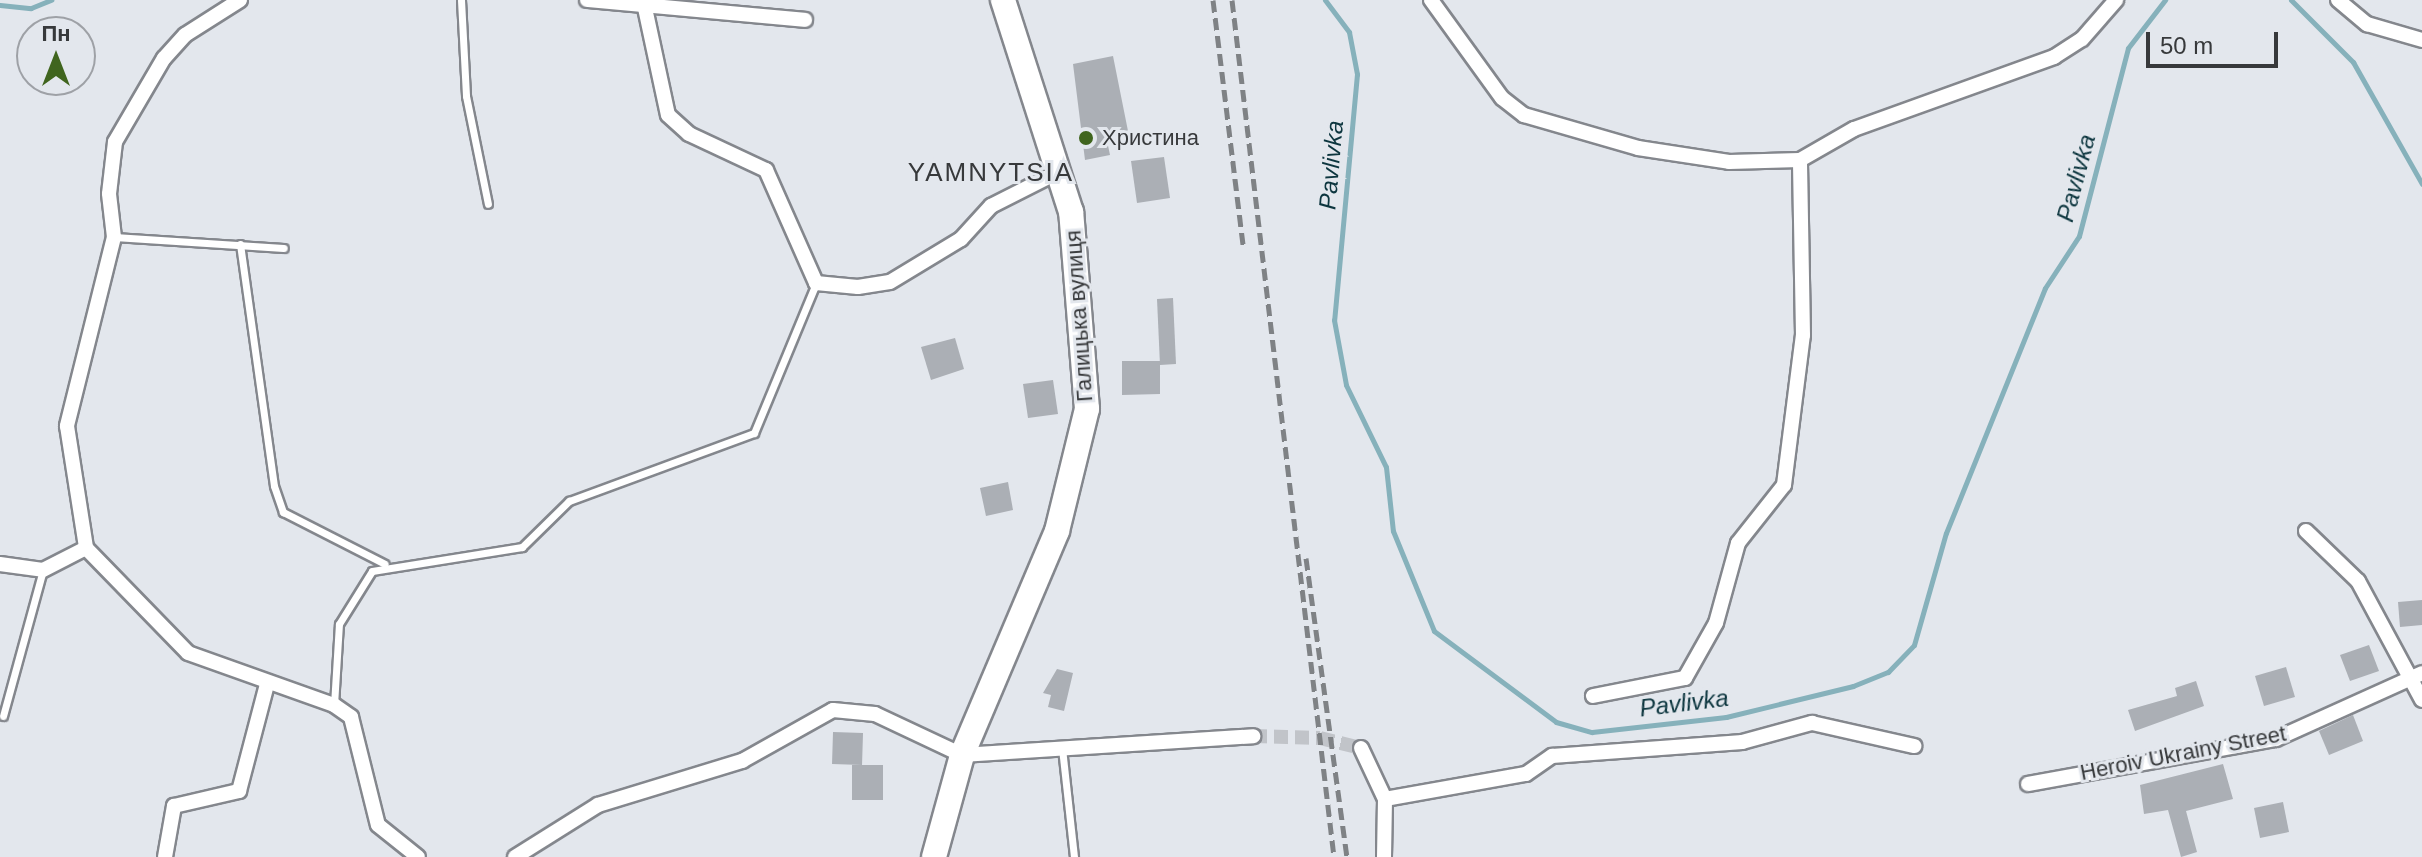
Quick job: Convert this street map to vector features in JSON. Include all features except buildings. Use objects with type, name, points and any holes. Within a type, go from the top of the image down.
[{"type":"main road","name":"Галицька вулиця","points":[[934,857],[962,755],[1057,531],[1087,409],[1082,295],[1060,171],[1003,0]]},
{"type":"street","points":[[240,0],[185,35],[140,90],[109,169],[114,237],[67,426],[86,548],[188,653],[267,684],[334,705],[351,717],[378,825],[418,857]]},
{"type":"street","points":[[587,0],[645,8],[805,20]]},
{"type":"street","points":[[1431,0],[1502,98],[1524,115],[1678,156],[1800,160],[1854,129],[2054,57],[2082,39],[2116,0]]},
{"type":"street","points":[[2338,0],[2367,24],[2422,40]]},
{"type":"street","points":[[645,8],[668,115],[689,134],[766,170],[816,283],[858,287],[890,282],[961,239],[991,206],[1060,171]]},
{"type":"street","points":[[1593,696],[1685,678],[1716,623],[1738,543],[1784,485],[1803,335],[1800,160]]},
{"type":"street","points":[[2306,531],[2358,581],[2418,675],[2422,700]]},
{"type":"street","points":[[0,564],[43,570],[86,548]]},
{"type":"street","name":"Heroiv Ukrainy Street","points":[[2028,784],[2276,739],[2418,675]]},
{"type":"street","points":[[165,857],[174,806],[239,791],[267,684]]},
{"type":"street","points":[[515,857],[598,805],[742,761],[833,710],[875,714],[962,755],[1253,736]]},
{"type":"street","points":[[1385,799],[1526,774],[1552,756],[1742,742],[1812,723],[1914,746]]},
{"type":"street","points":[[1361,748],[1385,799],[1384,857]]},
{"type":"lane","points":[[461,0],[466,96],[488,204]]},
{"type":"lane","points":[[114,237],[284,248]]},
{"type":"lane","points":[[240,244],[274,486],[283,512],[385,564],[475,559],[522,547],[569,501],[754,433],[816,283]]},
{"type":"lane","points":[[334,705],[339,624],[360,585],[385,564]]},
{"type":"lane","points":[[3,716],[43,570]]},
{"type":"lane","points":[[1062,748],[1074,857]]},
{"type":"waterway","name":"Pavlivka","points":[[0,5],[31,8],[51,0]]},
{"type":"waterway","name":"Pavlivka","points":[[1325,0],[1349,32],[1357,74],[1334,320],[1346,385],[1386,467],[1393,531],[1434,631],[1556,722],[1592,732],[1726,717],[1853,686],[1888,672],[1914,645],[1946,533],[2045,288],[2079,236],[2128,48],[2165,0]]},
{"type":"waterway","name":"Pavlivka","points":[[2291,0],[2353,62],[2422,184]]},
{"type":"tunnel","points":[[1253,736],[1320,738],[1361,748]]},
{"type":"railway","points":[[1213,0],[1243,245]]},
{"type":"railway","points":[[1232,0],[1334,857]]},
{"type":"railway","points":[[1306,558],[1347,857]]},
{"type":"place","name":"Христина","points":[[1086,138]]},
{"type":"district","name":"YAMNYTSIA","points":[[991,173]]}]
